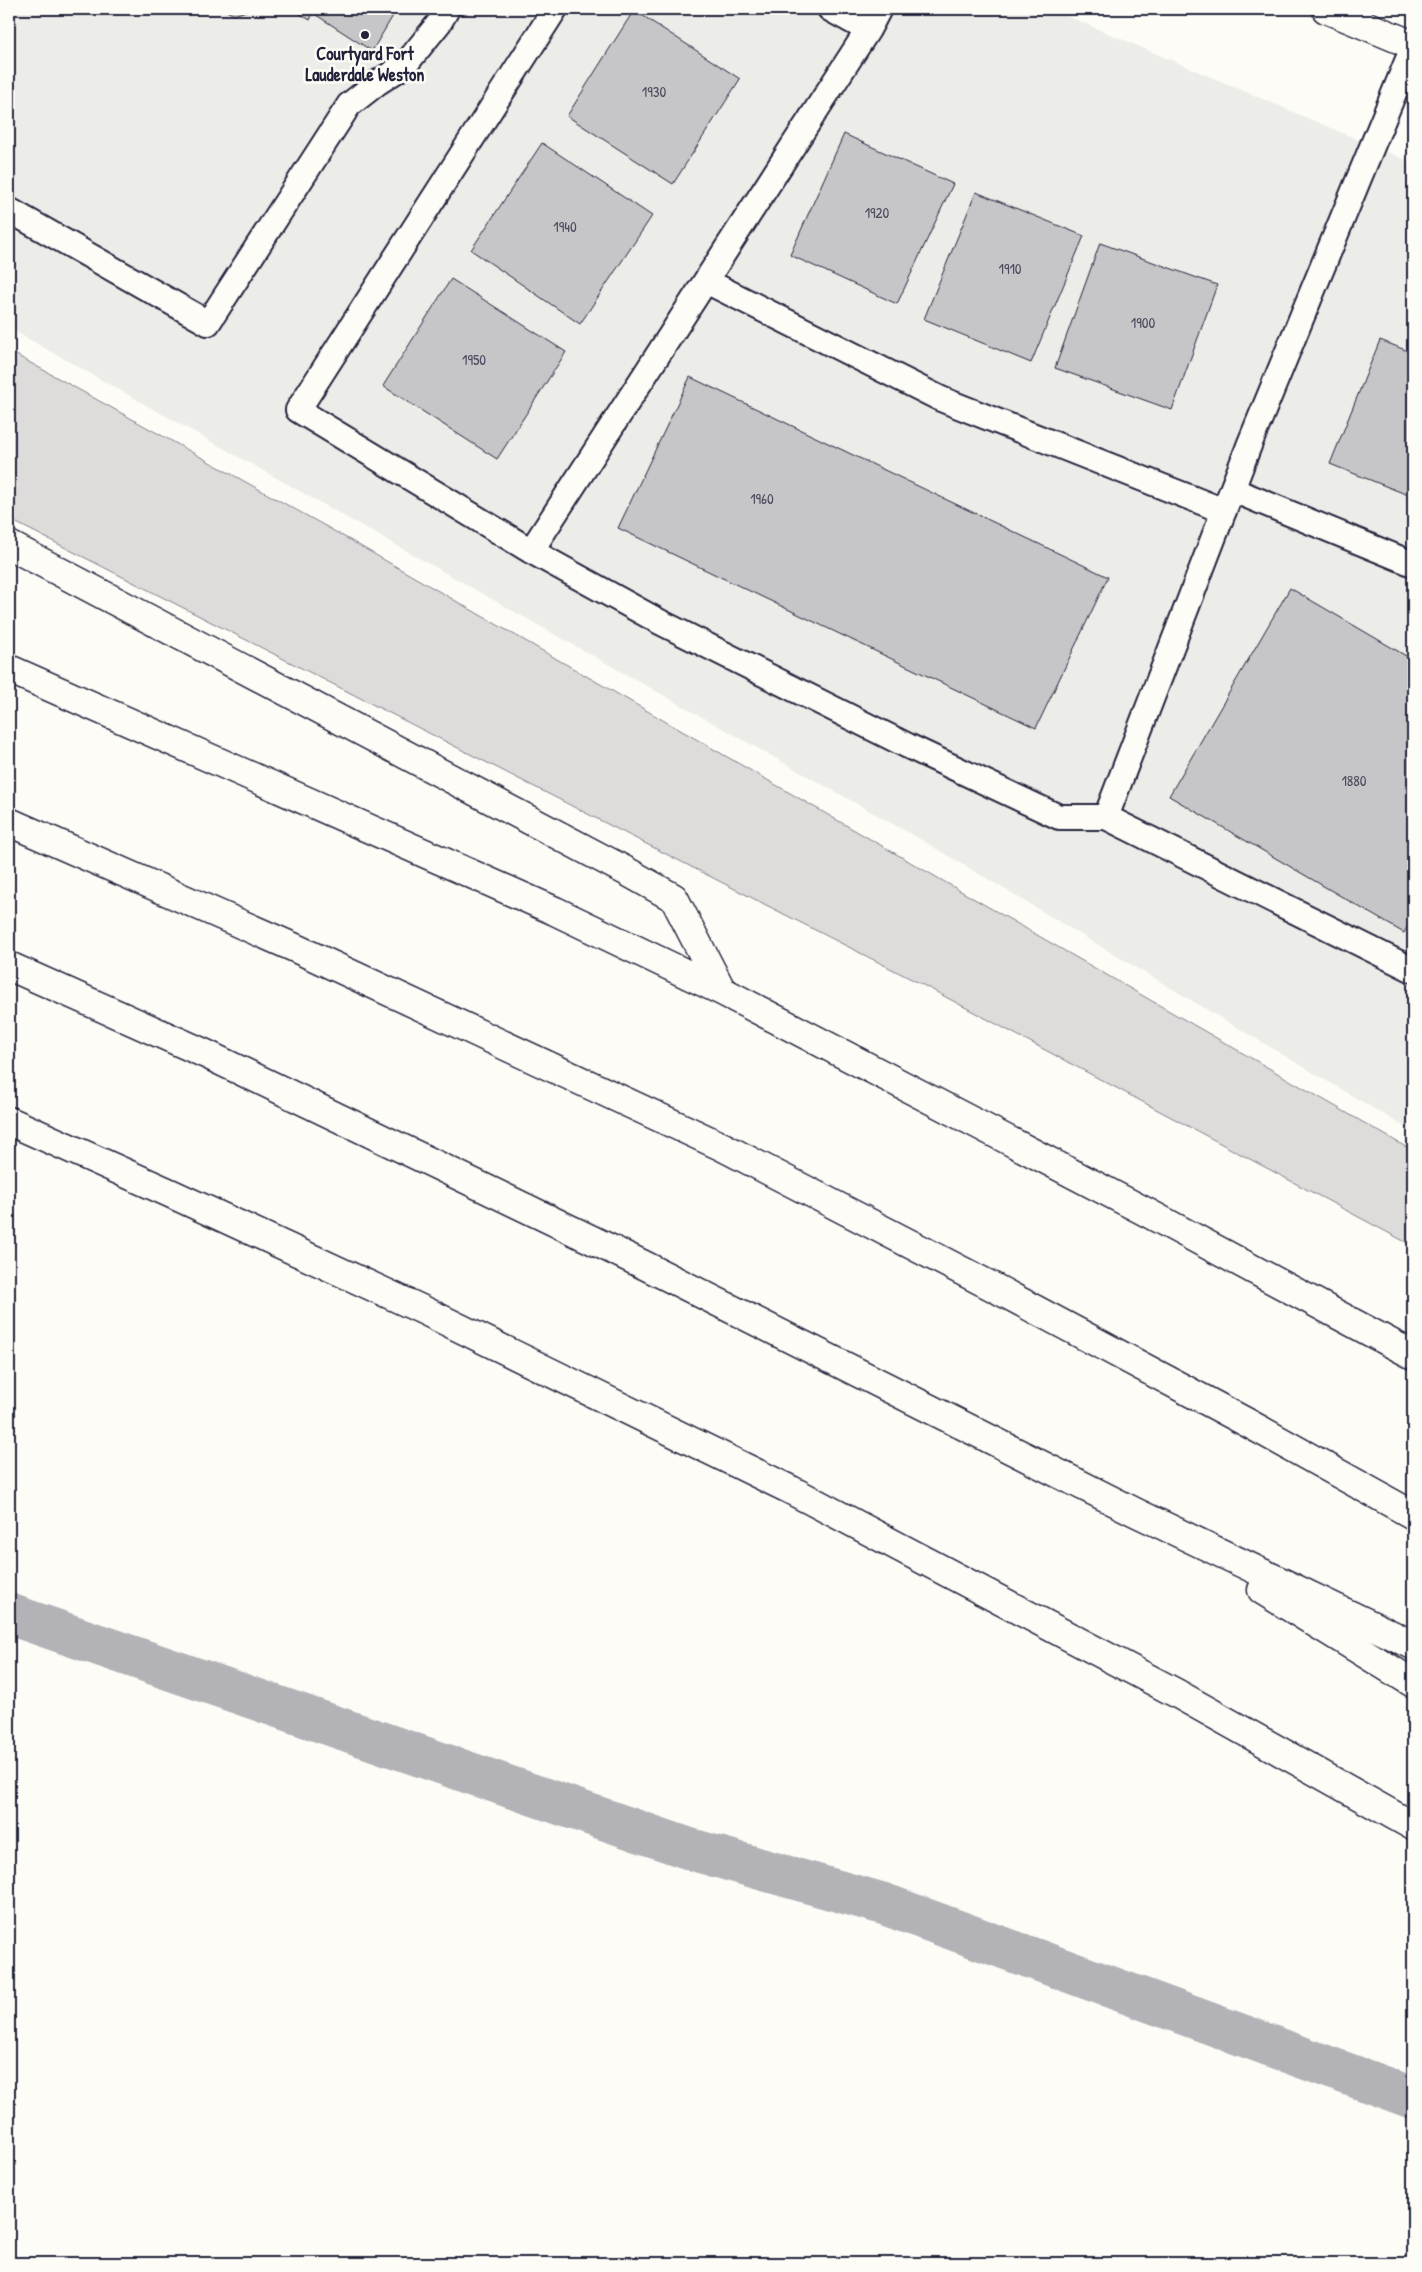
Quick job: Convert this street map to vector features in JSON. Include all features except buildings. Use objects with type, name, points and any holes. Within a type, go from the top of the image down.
[{"type":"main road","points":[[1326,9],[1413,46]]},
{"type":"main road","points":[[9,545],[674,898],[722,992]]},
{"type":"main road","points":[[9,669],[83,700],[546,906],[722,992],[1148,1213],[1413,1355]]},
{"type":"main road","points":[[9,822],[293,947],[723,1147],[1012,1297],[1246,1422],[1413,1515]]},
{"type":"main road","points":[[9,966],[206,1054],[633,1259],[1137,1514],[1413,1645]]},
{"type":"main road","points":[[9,1121],[423,1310],[791,1490],[1176,1693],[1413,1826]]},
{"type":"main road","points":[[1137,1514],[1413,1683]]},
{"type":"lane","points":[[9,210],[208,323],[349,105],[377,83],[405,65],[439,23],[447,9]]},
{"type":"lane","points":[[555,9],[298,410],[531,551],[669,627],[908,746],[1059,817],[1106,817],[1413,970]]},
{"type":"lane","points":[[830,9],[868,30]]},
{"type":"lane","points":[[531,551],[868,30],[879,9]]},
{"type":"lane","points":[[1106,817],[1228,500],[1413,46]]},
{"type":"lane","points":[[706,280],[941,399],[1413,564]]},
{"type":"shaded area","points":[[9,9],[1051,9],[1413,163],[1413,1132],[925,842],[9,328]]},
{"type":"shaded area","points":[[9,351],[327,527],[1413,1151],[1413,1246],[925,986],[9,519]]},
{"type":"waterway","points":[[9,1614],[690,1849],[884,1904],[1413,2098]]},
{"type":"place","name":"Courtyard Fort Lauderdale Weston","points":[[365,35]]}]
